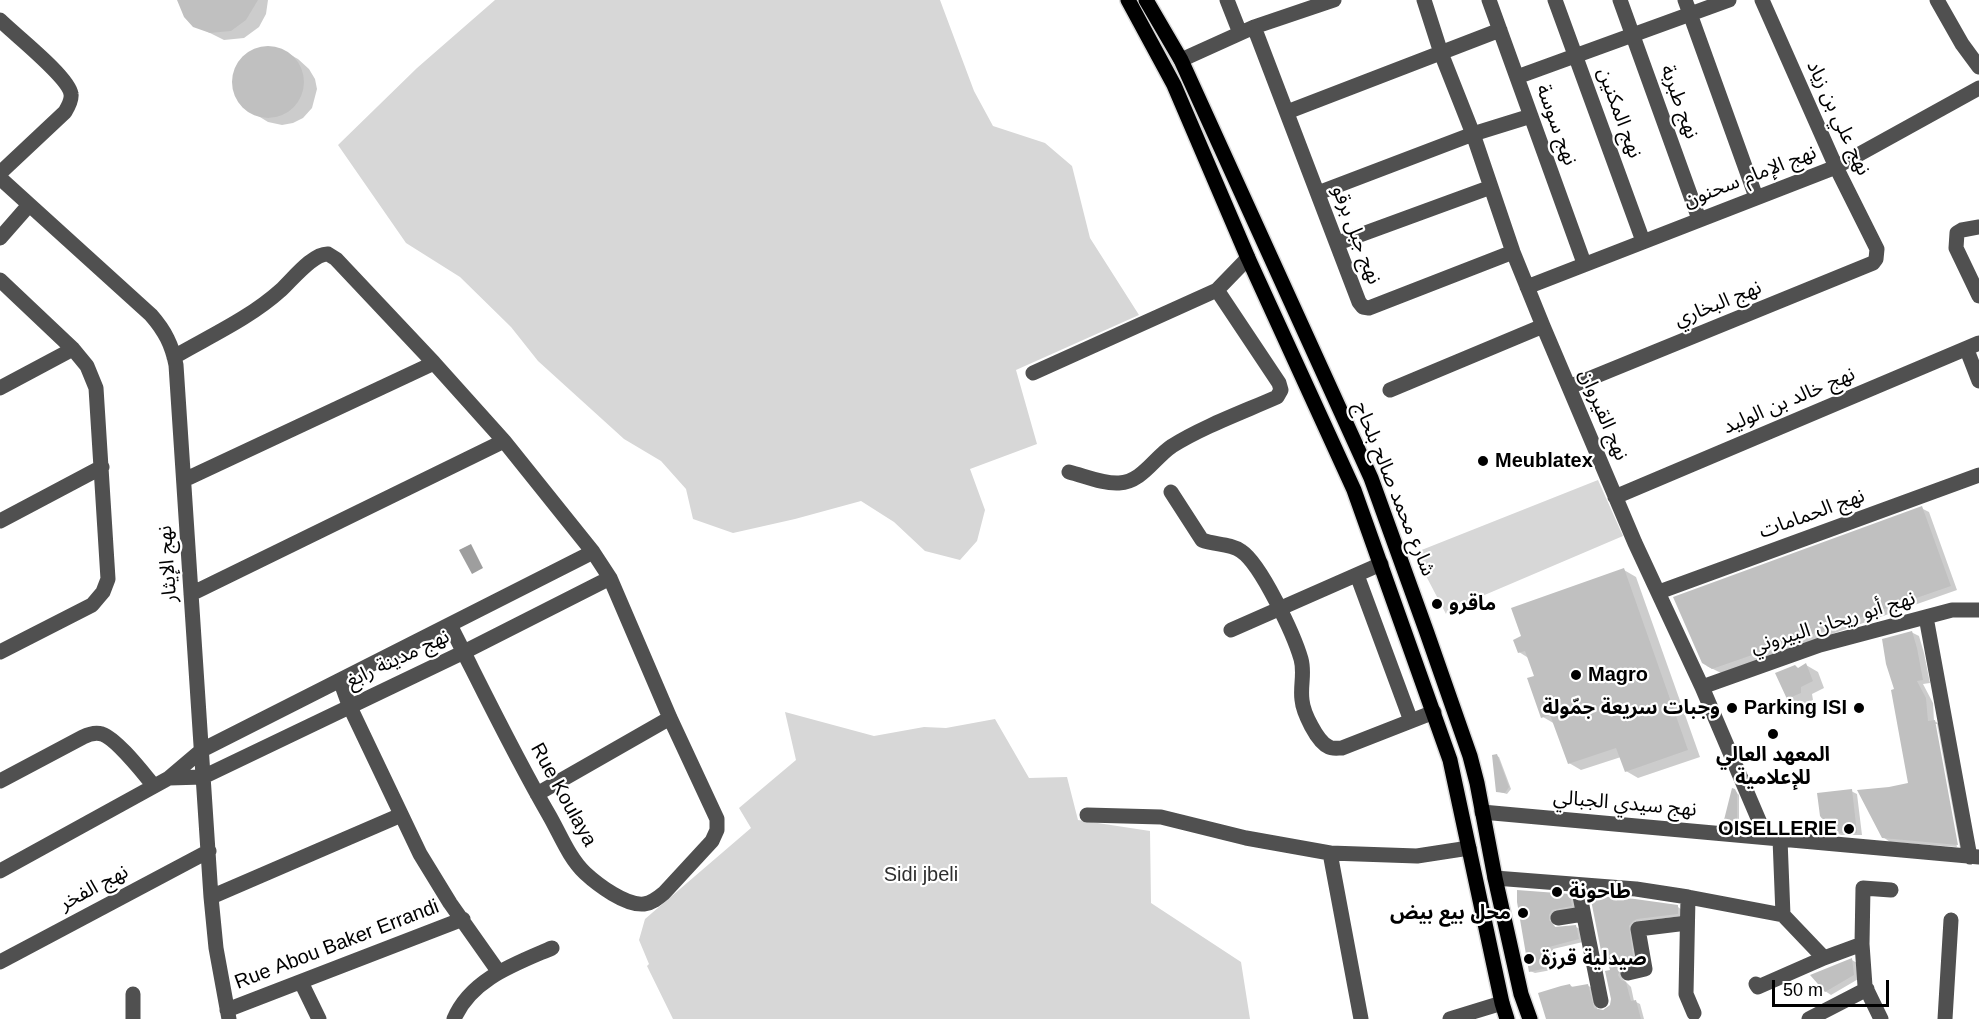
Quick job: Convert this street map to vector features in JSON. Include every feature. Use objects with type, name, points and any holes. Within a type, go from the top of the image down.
[{"type":"main road","name":"شارع محمد صالح بلحاج","points":[[1128,0],[1174,85],[1248,258],[1354,490],[1388,581],[1450,760],[1507,1019]]},
{"type":"main road","name":"شارع محمد صالح بلحاج","points":[[1146,0],[1181,60],[1371,478],[1470,756],[1521,994],[1530,1019]]},
{"type":"main road","points":[[1388,581],[1406,573]]},
{"type":"street","name":"نهج جبل برقو","points":[[1227,0],[1247,30],[1287,111],[1359,302],[1363,307],[1369,308],[1513,252]]},
{"type":"street","points":[[1181,60],[1247,30],[1334,0]]},
{"type":"street","name":"نهج القيروان","points":[[1424,0],[1513,252],[1543,326],[1635,543],[1773,838]]},
{"type":"street","name":"نهج سوسة","points":[[1489,0],[1584,263]]},
{"type":"street","name":"نهج المكنين","points":[[1555,0],[1643,241]]},
{"type":"street","name":"نهج طبربة","points":[[1620,0],[1699,219]]},
{"type":"street","points":[[1516,77],[1633,35],[1687,7],[1729,0]]},
{"type":"street","points":[[1937,0],[1962,44],[1979,67]]},
{"type":"street","name":"نهج علي بن زياد","points":[[1766,2],[1836,167],[1877,254]]},
{"type":"street","points":[[1687,7],[1756,197]]},
{"type":"street","points":[[0,20],[64,79],[71,94],[65,111],[0,176]]},
{"type":"street","points":[[1287,111],[1500,30]]},
{"type":"street","name":"نهج الإمام سحنون","points":[[1527,287],[1836,167],[1979,88]]},
{"type":"street","points":[[1318,193],[1473,135],[1531,116]]},
{"type":"street","name":"نهج الإيثار","points":[[0,176],[151,315],[169,338],[174,357],[184,480],[211,897],[216,948],[228,1015]]},
{"type":"street","points":[[1338,243],[1491,188]]},
{"type":"street","points":[[0,238],[29,205]]},
{"type":"street","points":[[1979,227],[1962,230],[1957,233],[1955,239],[1956,248],[1979,296]]},
{"type":"street","name":"Rue Koulaya","points":[[174,357],[248,315],[280,291],[315,258],[325,253],[336,259],[434,363],[504,441],[610,578],[670,718],[717,819],[717,830],[712,841],[664,893],[651,902],[640,904],[626,901],[584,873],[537,794],[450,625]]},
{"type":"street","name":"نهج البخاري","points":[[1569,387],[1873,263],[1877,254]]},
{"type":"street","points":[[1033,373],[1217,290],[1248,258]]},
{"type":"street","points":[[0,280],[73,349],[87,366],[96,388],[108,579],[100,598],[92,605],[0,652]]},
{"type":"street","points":[[1069,471],[1104,482],[1119,483],[1131,480],[1170,447],[1277,397],[1281,390],[1279,383],[1217,290]]},
{"type":"street","points":[[1390,390],[1543,326]]},
{"type":"street","points":[[1973,346],[1979,381]]},
{"type":"street","name":"نهج خالد بن الوليد","points":[[1615,496],[1973,346]]},
{"type":"street","points":[[0,388],[73,349]]},
{"type":"street","points":[[184,480],[434,363]]},
{"type":"street","points":[[191,594],[504,441]]},
{"type":"street","points":[[0,521],[102,467]]},
{"type":"street","name":"نهج الحمامات","points":[[1659,592],[1979,475]]},
{"type":"street","points":[[1171,492],[1202,540],[1210,544],[1241,550],[1251,560],[1280,609],[1301,659],[1304,673],[1301,698],[1304,711],[1321,741],[1329,747],[1342,748],[1434,712]]},
{"type":"street","name":"نهج مدينة رابغ","points":[[169,778],[202,750],[592,552]]},
{"type":"street","points":[[1231,630],[1381,564]]},
{"type":"street","points":[[1357,575],[1411,721]]},
{"type":"street","name":"نهج مدينة رابغ","points":[[203,777],[349,705],[464,652],[610,578]]},
{"type":"street","name":"نهج أبو ريحان البيروني","points":[[1702,687],[1809,648],[1952,610],[1979,610]]},
{"type":"street","points":[[1926,617],[1974,857]]},
{"type":"street","points":[[340,680],[349,705],[420,854],[450,903],[498,971]]},
{"type":"street","points":[[537,794],[670,718]]},
{"type":"street","points":[[0,781],[83,737],[97,733],[103,734],[121,750],[154,786]]},
{"type":"street","points":[[0,871],[169,778],[203,777]]},
{"type":"street","name":"نهج سيدي الجبالي","points":[[1482,812],[1974,857]]},
{"type":"street","points":[[211,897],[401,814]]},
{"type":"street","points":[[1087,815],[1161,817],[1246,837],[1330,853],[1417,856],[1468,848]]},
{"type":"street","points":[[1773,838],[1783,915]]},
{"type":"street","name":"نهج الفخر","points":[[0,962],[209,851]]},
{"type":"street","points":[[1330,853],[1361,1019]]},
{"type":"street","points":[[1495,878],[1635,890],[1688,897],[1783,915],[1824,958]]},
{"type":"street","points":[[1578,886],[1601,1001]]},
{"type":"street","points":[[1881,1019],[1867,989],[1862,944],[1863,888],[1891,890]]},
{"type":"street","points":[[1688,897],[1686,994],[1694,1013]]},
{"type":"street","points":[[1558,918],[1583,914]]},
{"type":"street","name":"Rue Abou Baker Errandi","points":[[228,1015],[301,982],[463,919]]},
{"type":"street","points":[[1945,1019],[1951,920]]},
{"type":"street","points":[[1628,973],[1645,969],[1638,929],[1687,923]]},
{"type":"street","points":[[1756,984],[1758,987],[1862,944]]},
{"type":"street","points":[[454,1019],[463,1001],[498,971],[552,948]]},
{"type":"street","points":[[301,982],[319,1019]]},
{"type":"street","points":[[1809,1019],[1867,989]]},
{"type":"street","points":[[133,994],[133,1019]]},
{"type":"street","points":[[1450,1019],[1502,1003]]},
{"type":"green space","points":[[495,0],[940,0],[974,91],[993,126],[1045,143],[1072,166],[1090,238],[1139,315],[1016,370],[1037,444],[970,469],[985,510],[977,541],[960,560],[925,551],[894,522],[861,501],[733,533],[693,519],[686,489],[661,461],[624,439],[538,361],[511,327],[460,277],[406,243],[338,145],[417,68]]},
{"type":"green space","points":[[1598,480],[1623,536],[1447,611],[1446,614],[1414,553]]},
{"type":"green space","name":"Sidi jbeli","points":[[785,712],[874,736],[924,727],[946,728],[995,719],[1029,778],[1067,777],[1078,820],[1150,831],[1151,903],[1241,962],[1250,1019],[673,1019],[647,966],[649,964],[639,940],[645,919],[751,828],[739,808],[796,760]]},
{"type":"shaded area","points":[[471,544],[483,568],[472,574],[459,550]]},
{"type":"building","points":[[177,0],[258,0],[246,20],[231,31],[210,33],[193,27],[184,17]]},
{"type":"building","points":[[268,46],[288,52],[298,62],[304,82],[298,102],[288,112],[268,118],[248,112],[238,102],[232,82],[238,62],[248,52]]},
{"type":"building","points":[[1922,506],[1951,586],[1712,669],[1702,663],[1673,597]]},
{"type":"building","points":[[1624,568],[1688,750],[1625,772],[1616,748],[1568,764],[1550,715],[1541,718],[1527,678],[1534,676],[1525,651],[1518,653],[1513,640],[1521,636],[1511,608]]},
{"type":"building","points":[[1912,631],[1923,680],[1917,681],[1926,698],[1928,721],[1935,720],[1958,845],[1882,838],[1857,790],[1908,783],[1891,690],[1894,689],[1886,664],[1882,639]]},
{"type":"building","points":[[1806,663],[1813,681],[1801,687],[1801,693],[1787,699],[1775,673],[1795,665],[1798,668]]},
{"type":"building","points":[[1497,754],[1509,787],[1505,793],[1496,792],[1492,755]]},
{"type":"building","points":[[1732,788],[1737,793],[1737,825],[1723,824]]},
{"type":"building","points":[[1852,789],[1857,833],[1833,833],[1820,816],[1817,793]]},
{"type":"building","points":[[1517,890],[1570,894],[1572,906],[1552,910],[1549,920],[1555,927],[1576,925],[1579,939],[1549,947],[1552,967],[1529,972]]},
{"type":"building","points":[[1590,895],[1678,905],[1678,914],[1637,919],[1629,926],[1634,962],[1622,966],[1618,975],[1626,982],[1631,1001],[1636,1000],[1641,1019],[1546,1019],[1538,993],[1570,984],[1571,987],[1588,984],[1594,1008],[1603,1010],[1610,1005],[1611,999],[1605,971],[1610,970],[1606,955],[1602,956]]},
{"type":"building","points":[[1852,958],[1854,975],[1825,992],[1810,975]]},
{"type":"place","name":"Meublatex","points":[[1483,461]]},
{"type":"place","name":"ماقرو","points":[[1437,604]]},
{"type":"place","name":"Magro","points":[[1576,675]]},
{"type":"place","name":"وجبات سريعة جمّولة","points":[[1732,708]]},
{"type":"place","name":"Parking ISI","points":[[1859,708]]},
{"type":"place","name":"المعهد العالي للإعلامية","points":[[1773,734]]},
{"type":"place","name":"OISELLERIE","points":[[1849,829]]},
{"type":"place","name":"طاحونة","points":[[1557,892]]},
{"type":"place","name":"محل بيع بيض","points":[[1523,913]]},
{"type":"place","name":"صيدلية قرزة","points":[[1529,959]]}]
